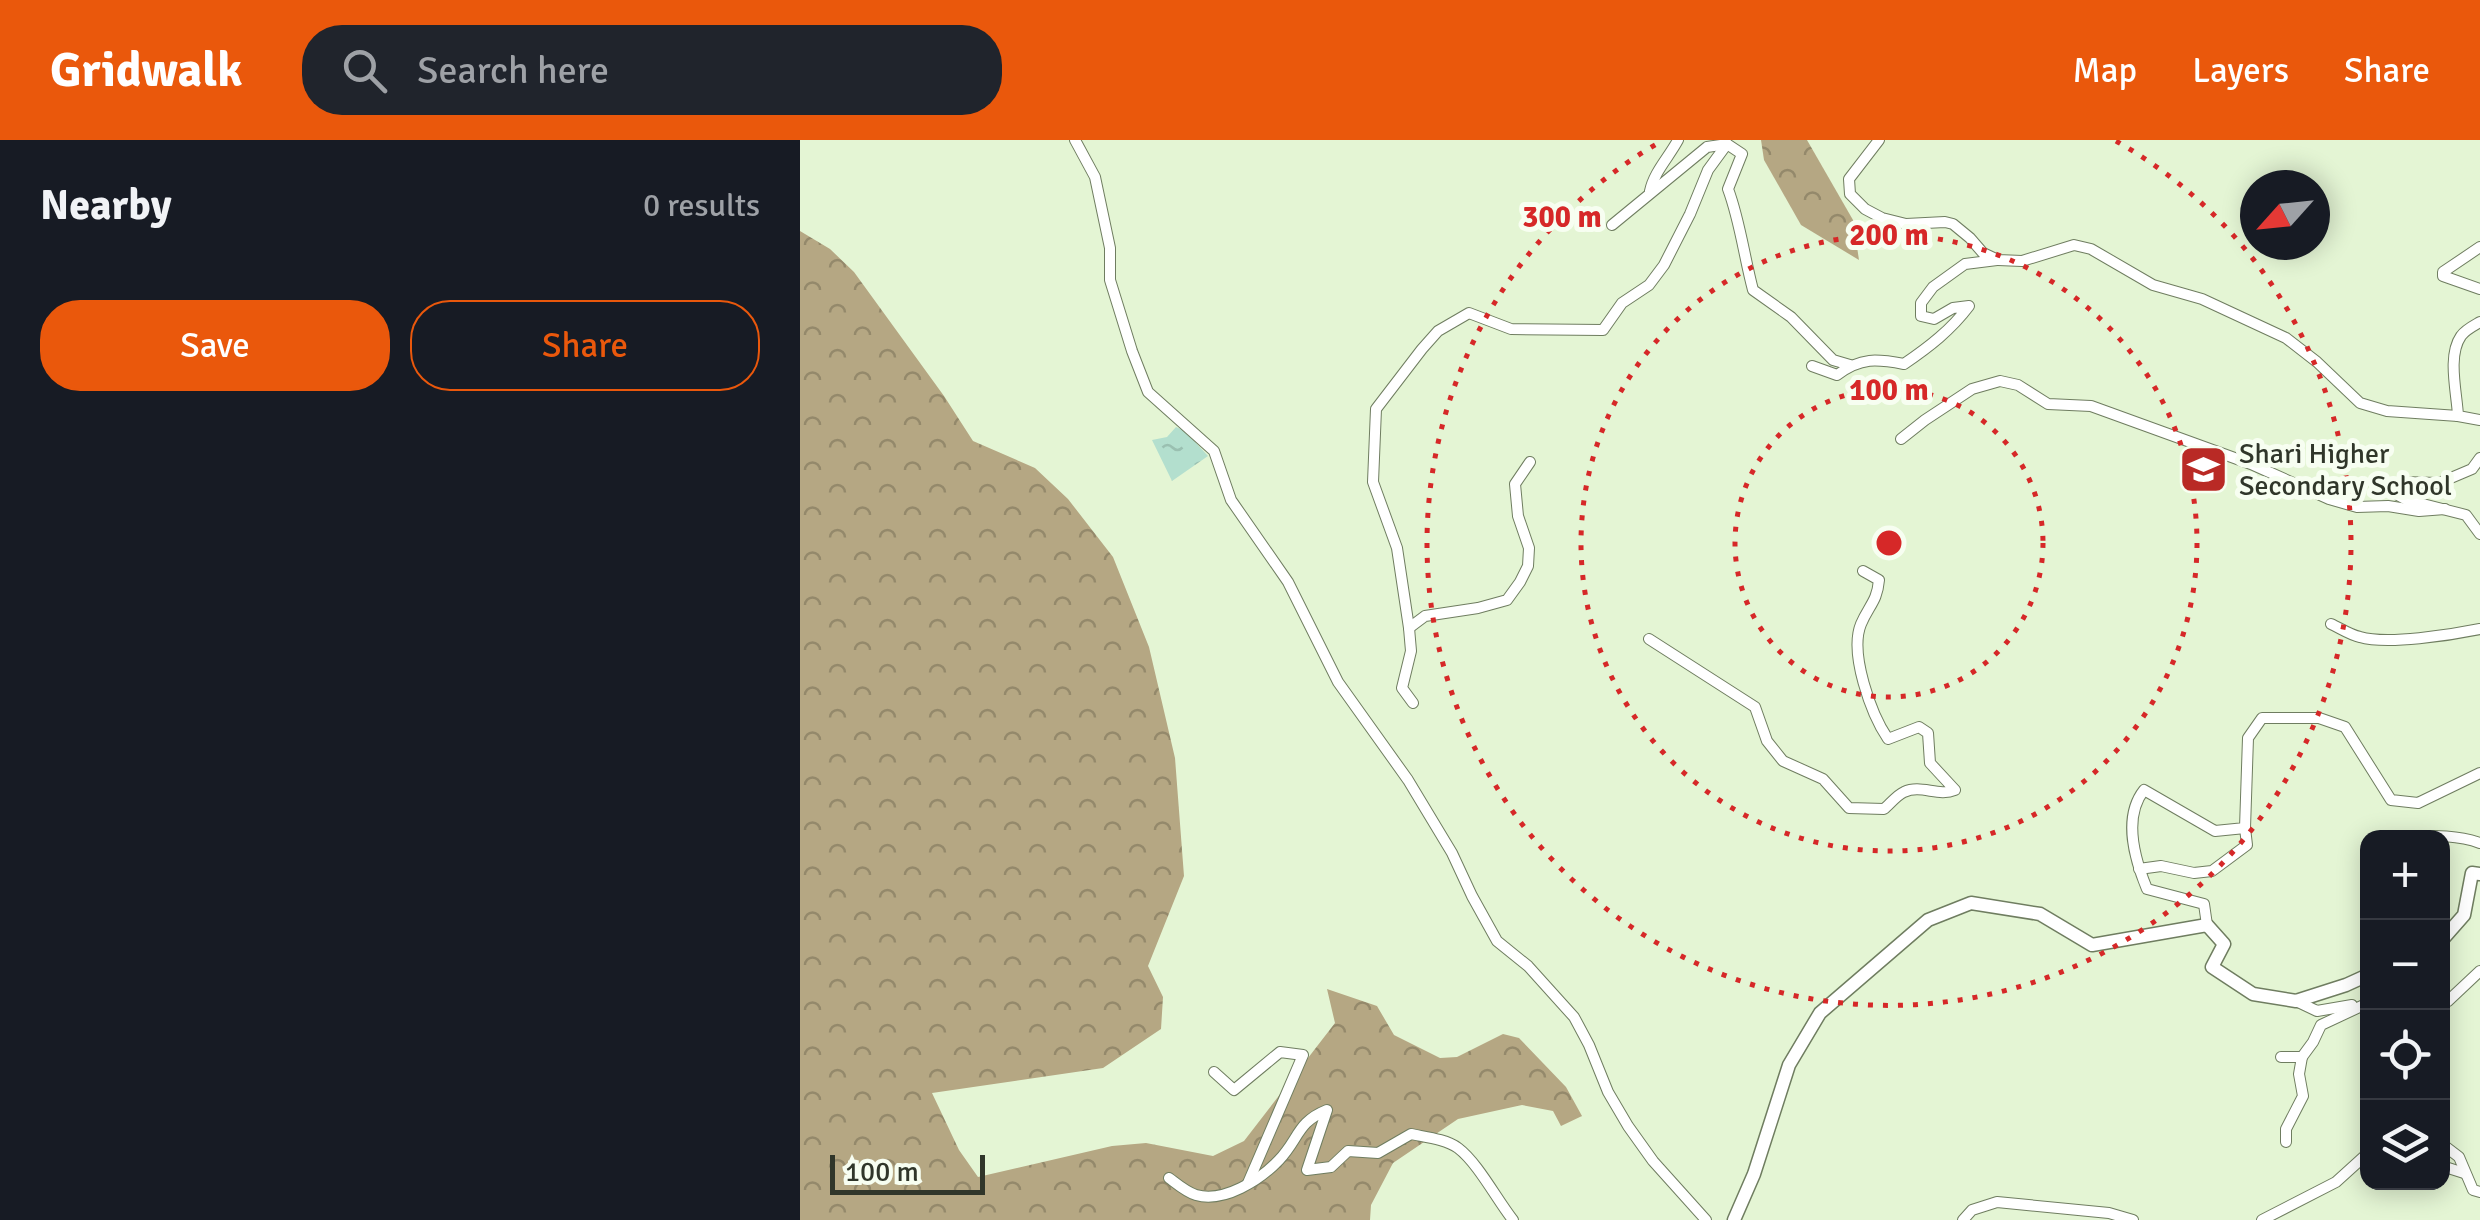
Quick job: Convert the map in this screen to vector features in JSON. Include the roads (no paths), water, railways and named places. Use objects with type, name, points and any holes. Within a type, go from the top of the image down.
[{"type":"street","points":[[1075,140],[1095,177],[1110,248],[1110,280],[1148,392],[1214,451],[1231,500],[1288,582],[1338,682],[1408,780],[1452,853],[1497,941],[1528,966],[1574,1017],[1628,1126],[1653,1161],[1706,1220]]},
{"type":"street","points":[[1650,192],[1652,178],[1678,140]]},
{"type":"street","points":[[1879,140],[1848,179],[1850,194],[1882,218],[1906,224],[1953,224],[1983,253],[1998,260]]},
{"type":"street","points":[[1412,704],[1402,688],[1411,651],[1397,548],[1373,482],[1376,409],[1430,340],[1469,313],[1511,329],[1602,330],[1622,303],[1649,284],[1664,264],[1708,170],[1727,144]]},
{"type":"street","points":[[1612,225],[1707,147],[1727,144],[1742,154],[1728,189],[1753,290],[1792,317],[1833,360],[1850,365]]},
{"type":"street","points":[[1812,366],[1838,375],[1850,365],[1875,359],[1904,364],[1929,348],[1969,306],[1952,308],[1934,319],[1920,316],[1922,303],[1933,286],[1965,264],[2022,261],[2074,245],[2091,249],[2153,285],[2202,299],[2286,338],[2360,404],[2480,420]]},
{"type":"street","points":[[2480,247],[2447,268],[2443,276],[2480,289]]},
{"type":"street","points":[[2458,416],[2453,370],[2457,344],[2462,334],[2480,322]]},
{"type":"street","points":[[1900,440],[1972,389],[2000,382],[2018,386],[2048,404],[2091,406],[2357,507],[2445,509]]},
{"type":"street","points":[[2480,458],[2472,469],[2438,483],[2402,482],[2385,488],[2407,500],[2466,515],[2480,534]]},
{"type":"street","points":[[1409,628],[1425,616],[1506,600],[1520,582],[1528,566],[1529,548],[1518,516],[1515,484],[1530,462]]},
{"type":"street","points":[[1649,639],[1755,707],[1766,741],[1783,761],[1823,779],[1850,808],[1884,809],[1904,792],[1920,789],[1946,794],[1955,790],[1930,763],[1928,734],[1918,728],[1888,739],[1876,720],[1856,642],[1860,625],[1878,595],[1879,580],[1863,571]]},
{"type":"street","points":[[2331,624],[2362,638],[2400,639],[2480,630]]},
{"type":"street","points":[[2139,869],[2160,866],[2194,873],[2212,871],[2247,845],[2248,738],[2262,718],[2319,718],[2345,727],[2392,800],[2418,803],[2480,773]]},
{"type":"street","points":[[2245,828],[2216,831],[2144,790],[2139,795],[2132,830],[2147,889],[2204,904],[2207,925],[2224,944],[2212,967],[2252,994],[2296,1001],[2317,1011],[2360,1004]]},
{"type":"street","points":[[2450,837],[2480,844]]},
{"type":"street","points":[[2450,931],[2464,914],[2472,874],[2480,874]]},
{"type":"street","points":[[1734,1220],[1754,1174],[1789,1065],[1820,1013],[1928,920],[1971,903],[2040,914],[2092,945],[2207,925]]},
{"type":"street","points":[[2450,999],[2480,971]]},
{"type":"street","points":[[2296,1001],[2360,979]]},
{"type":"street","points":[[2286,1142],[2286,1128],[2303,1096],[2299,1074],[2302,1056],[2321,1024],[2360,1007]]},
{"type":"street","points":[[1214,1072],[1234,1090],[1280,1052],[1302,1055],[1248,1184]]},
{"type":"street","points":[[2281,1057],[2302,1056]]},
{"type":"street","points":[[1169,1178],[1193,1195],[1216,1197],[1248,1184],[1279,1160],[1309,1117],[1327,1110],[1307,1170],[1331,1167],[1348,1150],[1378,1153],[1411,1134],[1432,1139],[1457,1147],[1513,1220]]},
{"type":"street","points":[[2450,1150],[2458,1157],[2473,1190],[2480,1192]]},
{"type":"street","points":[[2262,1220],[2336,1182],[2360,1160]]},
{"type":"street","points":[[2450,1168],[2464,1172]]},
{"type":"street","points":[[1963,1220],[1972,1210],[1997,1202],[2109,1212],[2132,1220]]},
{"type":"water","points":[[1176,427],[1185,431],[1208,456],[1172,481],[1152,440],[1167,437]]},
{"type":"place","name":"Shari Higher Secondary School","points":[[2204,469]]}]
